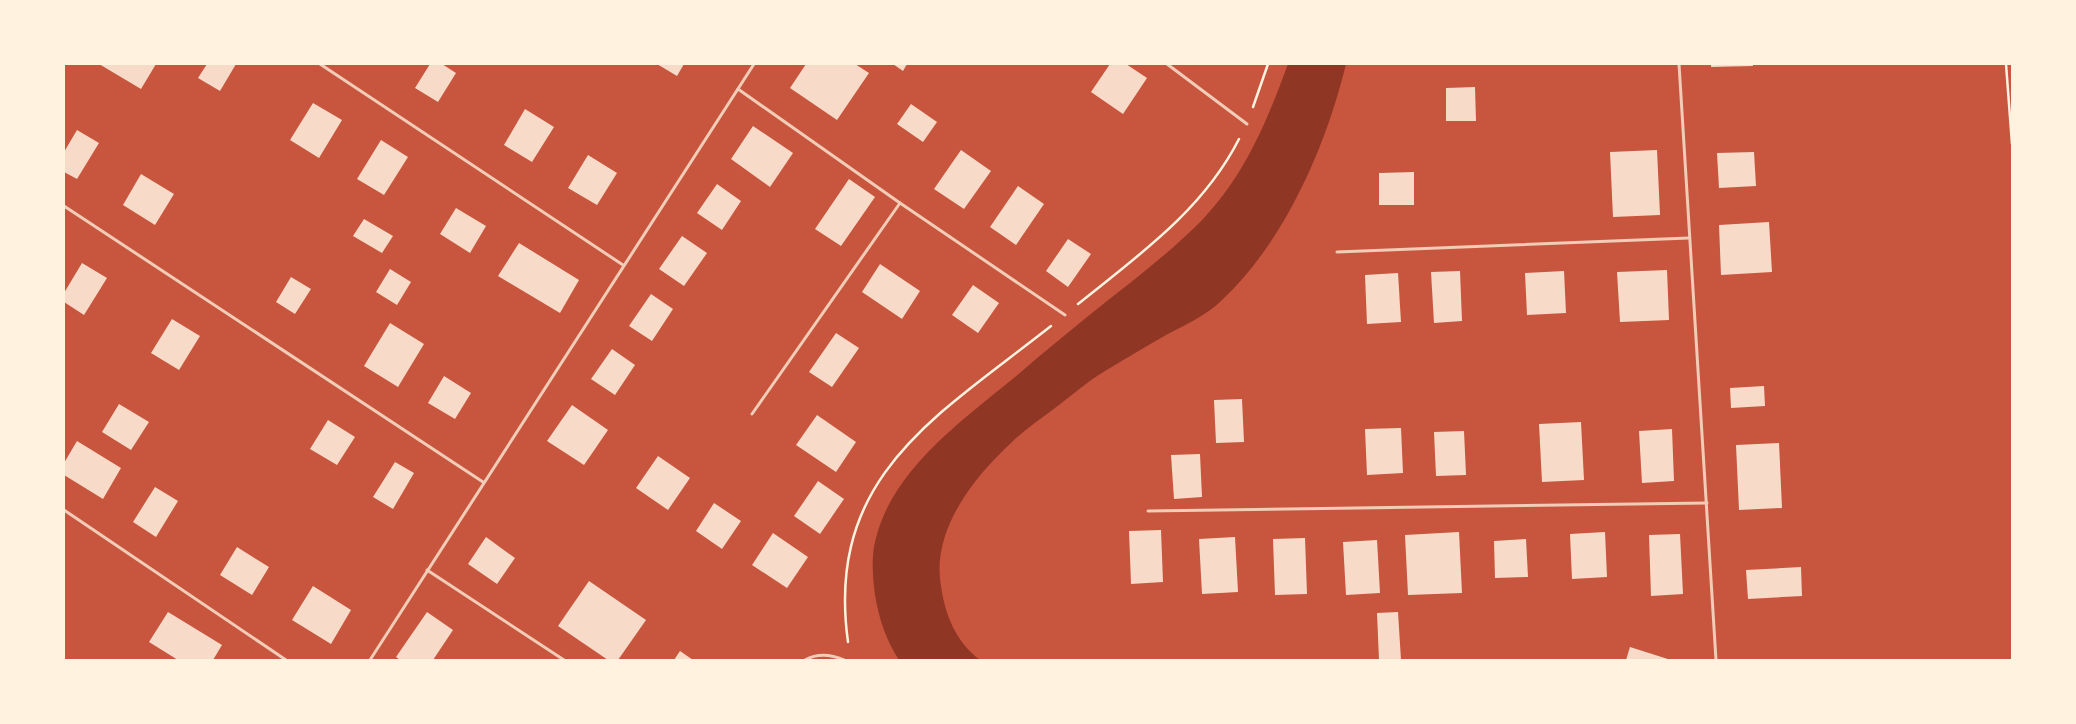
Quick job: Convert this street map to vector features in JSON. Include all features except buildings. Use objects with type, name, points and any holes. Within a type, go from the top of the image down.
[{"type":"lane","points":[[320,64],[623,265]]},
{"type":"lane","points":[[370,660],[483,482],[754,64]]},
{"type":"lane","points":[[1167,64],[1247,124]]},
{"type":"lane","points":[[1679,64],[1716,660]]},
{"type":"lane","points":[[738,89],[900,203],[1065,315]]},
{"type":"lane","points":[[752,414],[900,203]]},
{"type":"lane","points":[[64,206],[483,482]]},
{"type":"lane","points":[[1337,252],[1689,238]]},
{"type":"lane","points":[[1148,511],[1707,503]]},
{"type":"lane","points":[[64,510],[286,660]]},
{"type":"lane","points":[[427,570],[564,660]]},
{"type":"lane","points":[[805,660],[826,655],[844,660]]},
{"type":"path","points":[[849,649],[844,603],[847,560],[860,519],[870,496],[883,474],[900,451],[925,427],[1161,237],[1188,212],[1211,186],[1231,156],[1247,124],[1268,64]]},
{"type":"path","points":[[2006,64],[2012,144]]},
{"type":"shaded area","points":[[1288,64],[1346,64],[1338,95],[1315,159],[1284,221],[1265,250],[1245,276],[1222,300],[1196,319],[1092,379],[1017,437],[997,456],[970,489],[958,507],[942,545],[940,565],[941,586],[945,607],[953,627],[964,645],[980,660],[899,660],[890,645],[881,621],[875,595],[873,568],[875,542],[883,516],[896,492],[912,470],[931,449],[973,411],[1157,261],[1204,218],[1232,183],[1254,146],[1272,106]]}]
